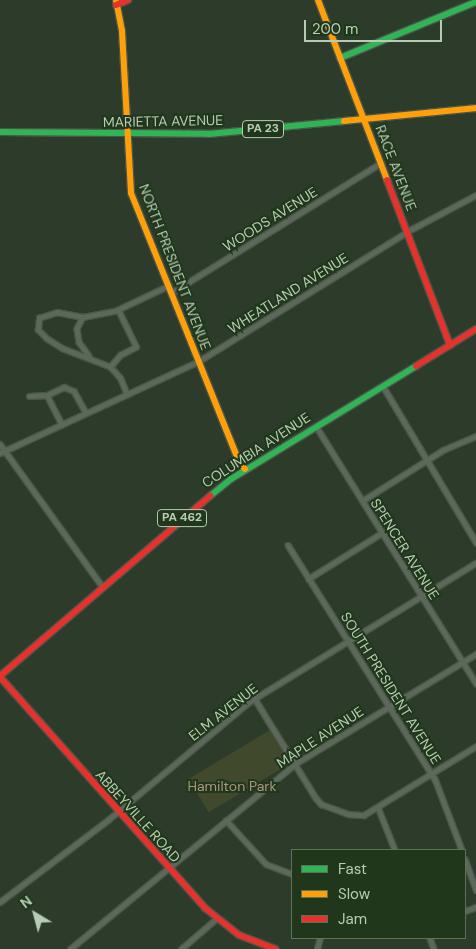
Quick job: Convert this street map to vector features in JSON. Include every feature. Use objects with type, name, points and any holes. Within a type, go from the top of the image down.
[{"type":"main road","points":[[114,2],[128,0]]},
{"type":"main road","name":"RACE AVENUE","points":[[318,0],[450,345]]},
{"type":"main road","name":"NORTH PRESIDENT AVENUE","points":[[114,2],[122,31],[126,135],[131,193],[240,464],[246,469]]},
{"type":"main road","points":[[340,58],[476,2]]},
{"type":"main road","name":"MARIETTA AVENUE","points":[[0,132],[126,135],[209,134],[476,108]]},
{"type":"main road","name":"COLUMBIA AVENUE","points":[[0,676],[199,504],[246,469],[450,345],[475,332]]},
{"type":"main road","name":"ABBEYVILLE ROAD","points":[[0,676],[216,919],[239,935],[271,948]]},
{"type":"street","name":"WOODS AVENUE","points":[[82,317],[118,310],[169,290],[381,164]]},
{"type":"street","name":"WHEATLAND AVENUE","points":[[2,452],[198,361],[407,232],[476,195]]},
{"type":"street","points":[[110,367],[120,355],[136,347],[118,310]]},
{"type":"street","points":[[91,358],[79,342],[77,329],[82,317],[57,312],[39,318],[38,330],[47,339],[63,349],[91,358],[110,367],[120,378],[127,395]]},
{"type":"street","points":[[383,386],[426,462],[476,542]]},
{"type":"street","points":[[29,396],[47,394],[64,387],[74,391],[86,413]]},
{"type":"street","points":[[47,394],[62,424]]},
{"type":"street","name":"SPENCER AVENUE","points":[[316,426],[476,683]]},
{"type":"street","points":[[362,501],[426,462],[476,436]]},
{"type":"street","points":[[0,444],[2,452],[102,586]]},
{"type":"street","points":[[308,578],[382,533]]},
{"type":"street","name":"SOUTH PRESIDENT AVENUE","points":[[288,545],[431,774],[462,849]]},
{"type":"street","name":"ELM AVENUE","points":[[0,902],[118,811],[255,699],[476,563]]},
{"type":"street","name":"MAPLE AVENUE","points":[[70,949],[295,764],[476,654]]},
{"type":"street","points":[[255,699],[321,804],[357,815],[378,807],[476,746]]},
{"type":"street","points":[[378,807],[395,849]]},
{"type":"street","points":[[226,820],[266,864],[291,874]]},
{"type":"street","points":[[466,862],[476,890]]},
{"type":"street","points":[[181,949],[216,919]]},
{"type":"green space","name":"Hamilton Park","points":[[270,730],[290,763],[209,812],[189,779]]},
{"type":"traffic: fast","points":[[340,58],[476,2]]},
{"type":"traffic: fast","points":[[0,132],[209,134],[344,121]]},
{"type":"traffic: fast","points":[[210,496],[231,479],[416,366]]},
{"type":"traffic: slow","points":[[116,0],[122,31],[131,193],[240,464],[245,469]]},
{"type":"traffic: slow","points":[[318,0],[387,180]]},
{"type":"traffic: slow","points":[[344,121],[476,108]]},
{"type":"traffic: jam","points":[[116,5],[128,0]]},
{"type":"traffic: jam","points":[[387,180],[450,345]]},
{"type":"traffic: jam","points":[[416,366],[476,329]]},
{"type":"traffic: jam","points":[[0,676],[210,496]]},
{"type":"traffic: jam","points":[[0,677],[205,908],[239,935],[275,949]]}]
